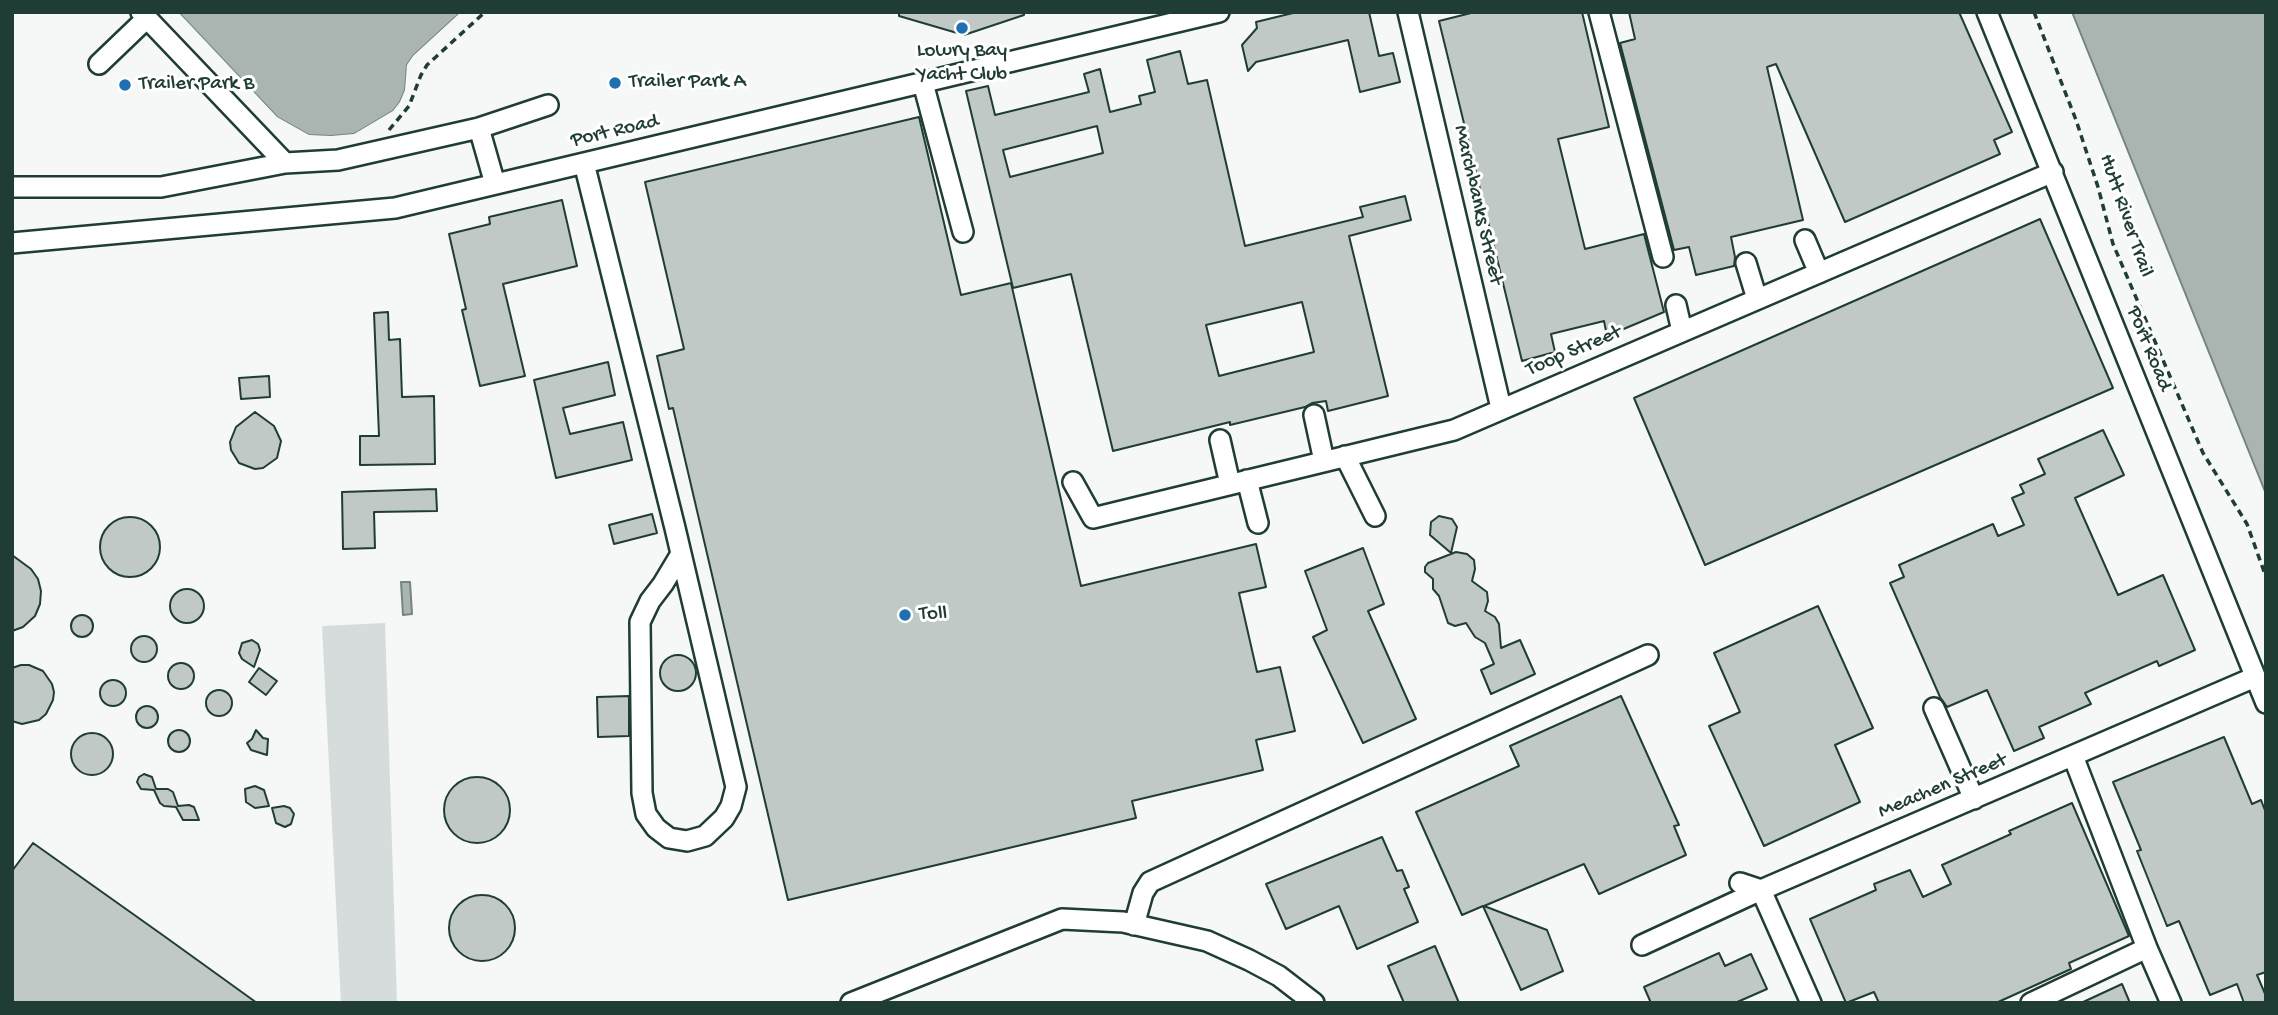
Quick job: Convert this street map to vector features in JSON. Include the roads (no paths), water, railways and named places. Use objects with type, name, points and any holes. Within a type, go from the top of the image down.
[{"type":"street","name":"Port Road","points":[[12,243],[395,208],[1219,12]]},
{"type":"street","name":"Marchbanks Street","points":[[1408,12],[1501,408]]},
{"type":"street","points":[[1599,12],[1663,257]]},
{"type":"street","name":"Port Road","points":[[1987,12],[2266,703]]},
{"type":"street","points":[[99,64],[144,15],[285,163]]},
{"type":"street","points":[[923,83],[962,232]]},
{"type":"street","points":[[12,187],[161,187],[285,163],[338,160],[479,128],[548,105]]},
{"type":"street","points":[[479,128],[495,184]]},
{"type":"street","points":[[584,163],[675,527],[736,787],[731,806],[724,818],[705,836],[687,841],[669,838],[656,828],[646,814],[642,793],[640,622],[650,601],[681,554]]},
{"type":"street","name":"Toop Street","points":[[1073,482],[1093,518],[1454,430],[2053,172]]},
{"type":"street","points":[[1805,240],[1819,273]]},
{"type":"street","points":[[1746,263],[1757,299]]},
{"type":"street","points":[[1676,305],[1682,331]]},
{"type":"street","points":[[1314,415],[1324,461]]},
{"type":"street","points":[[1220,440],[1258,523]]},
{"type":"street","points":[[1345,456],[1375,516]]},
{"type":"street","points":[[1134,925],[1143,893],[1150,882],[1648,655]]},
{"type":"street","name":"Meachen Street","points":[[1642,945],[1761,890],[2255,677]]},
{"type":"street","points":[[1934,708],[1974,799]]},
{"type":"street","points":[[2073,756],[2171,1003]]},
{"type":"street","points":[[1740,883],[1761,890],[1811,1003]]},
{"type":"street","points":[[851,1003],[1062,919],[1123,922],[1207,941],[1279,976],[1314,1003]]},
{"type":"street","points":[[2036,1002],[2147,948]]},
{"type":"place","name":"Lowry Bay Yacht Club","points":[[962,28]]},
{"type":"place","name":"Trailer Park A","points":[[615,83]]},
{"type":"place","name":"Trailer Park B","points":[[125,85]]},
{"type":"place","name":"Toll","points":[[905,615]]}]
